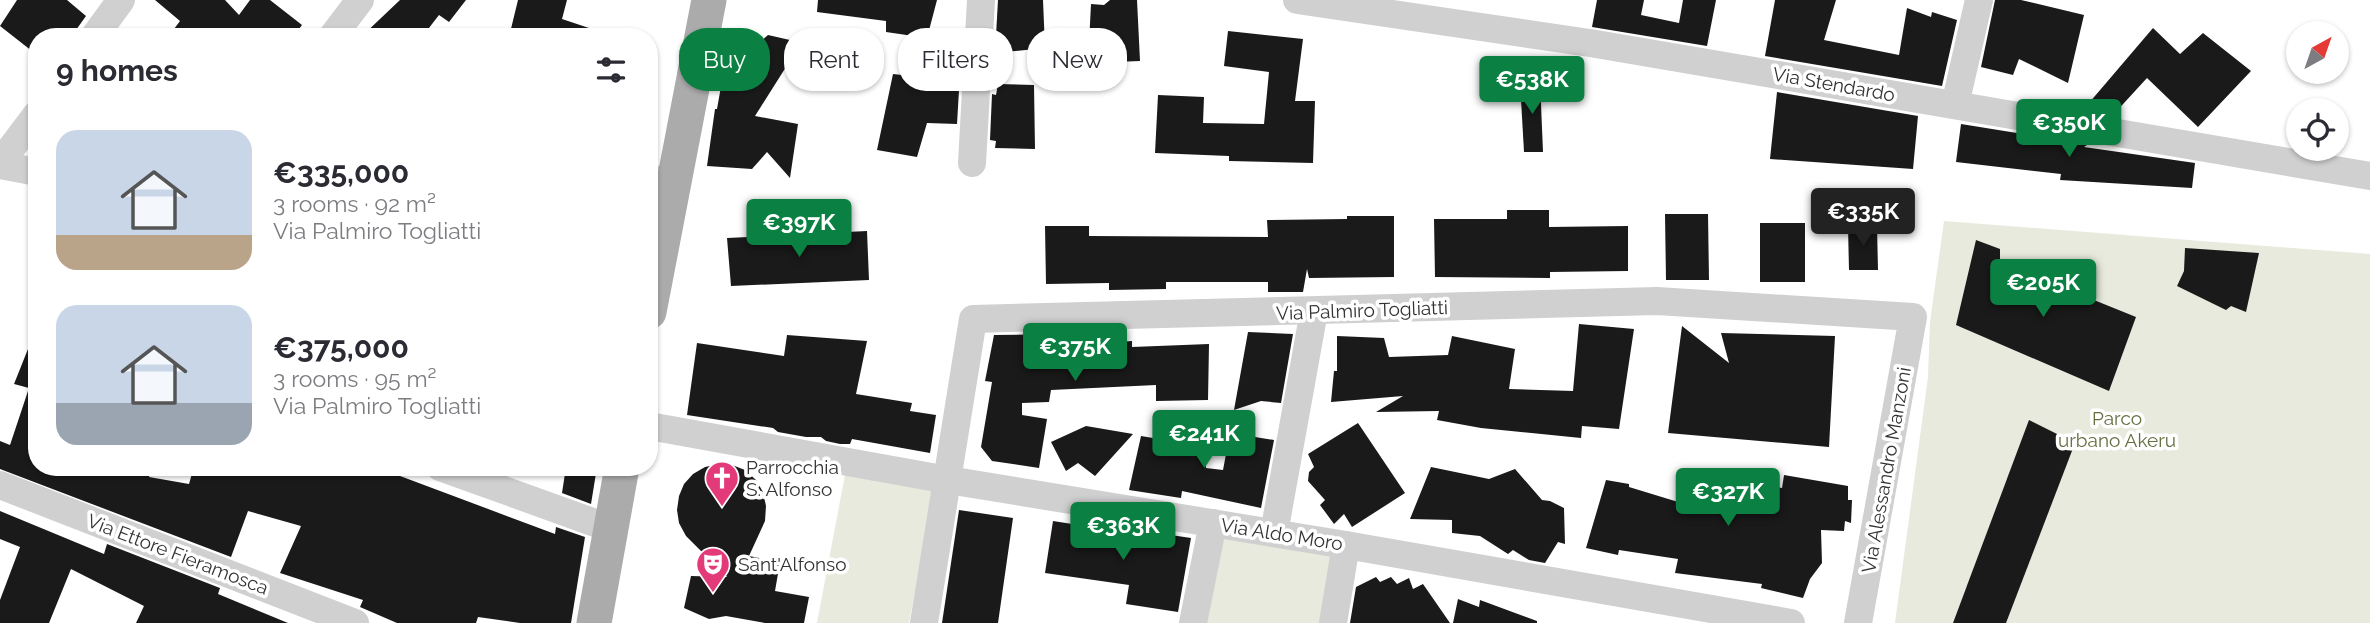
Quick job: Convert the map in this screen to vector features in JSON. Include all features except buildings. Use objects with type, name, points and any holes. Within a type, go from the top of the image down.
[{"type":"main road","points":[[658,221],[662,180],[709,0]]},
{"type":"main road","points":[[594,623],[621,476]]},
{"type":"street","points":[[101,28],[121,0]]},
{"type":"street","points":[[339,28],[360,0]]},
{"type":"street","points":[[972,163],[981,0]]},
{"type":"street","points":[[1955,105],[1979,0]]},
{"type":"street","name":"Via Stendardo","points":[[1314,2],[1590,43],[2370,176]]},
{"type":"street","points":[[28,126],[0,164],[28,170]]},
{"type":"street","name":"Via Palmiro Togliatti","points":[[948,480],[973,319],[1657,301],[1913,317]]},
{"type":"street","points":[[1274,533],[1314,311]]},
{"type":"street","name":"Via Alessandro Manzoni","points":[[1858,623],[1913,317]]},
{"type":"street","name":"Via Aldo Moro","points":[[658,428],[948,480],[1346,545],[1791,623]]},
{"type":"street","points":[[465,476],[612,529]]},
{"type":"street","points":[[924,623],[948,480]]},
{"type":"street","name":"Via Ettore Fieramosca","points":[[0,485],[355,623]]},
{"type":"street","points":[[1193,623],[1213,523]]},
{"type":"street","points":[[1333,623],[1346,545]]},
{"type":"green space","name":"Parco urbano Akeru","points":[[1944,221],[2370,254],[2370,623],[1895,623],[1928,377],[1930,322]]},
{"type":"green space","points":[[845,475],[934,491],[909,623],[817,623]]},
{"type":"green space","points":[[1219,532],[1333,550],[1322,623],[1205,623]]},
{"type":"place","name":"Parrocchia S. Alfonso","points":[[722,508]]},
{"type":"place","name":"Sant'Alfonso","points":[[713,594]]}]
